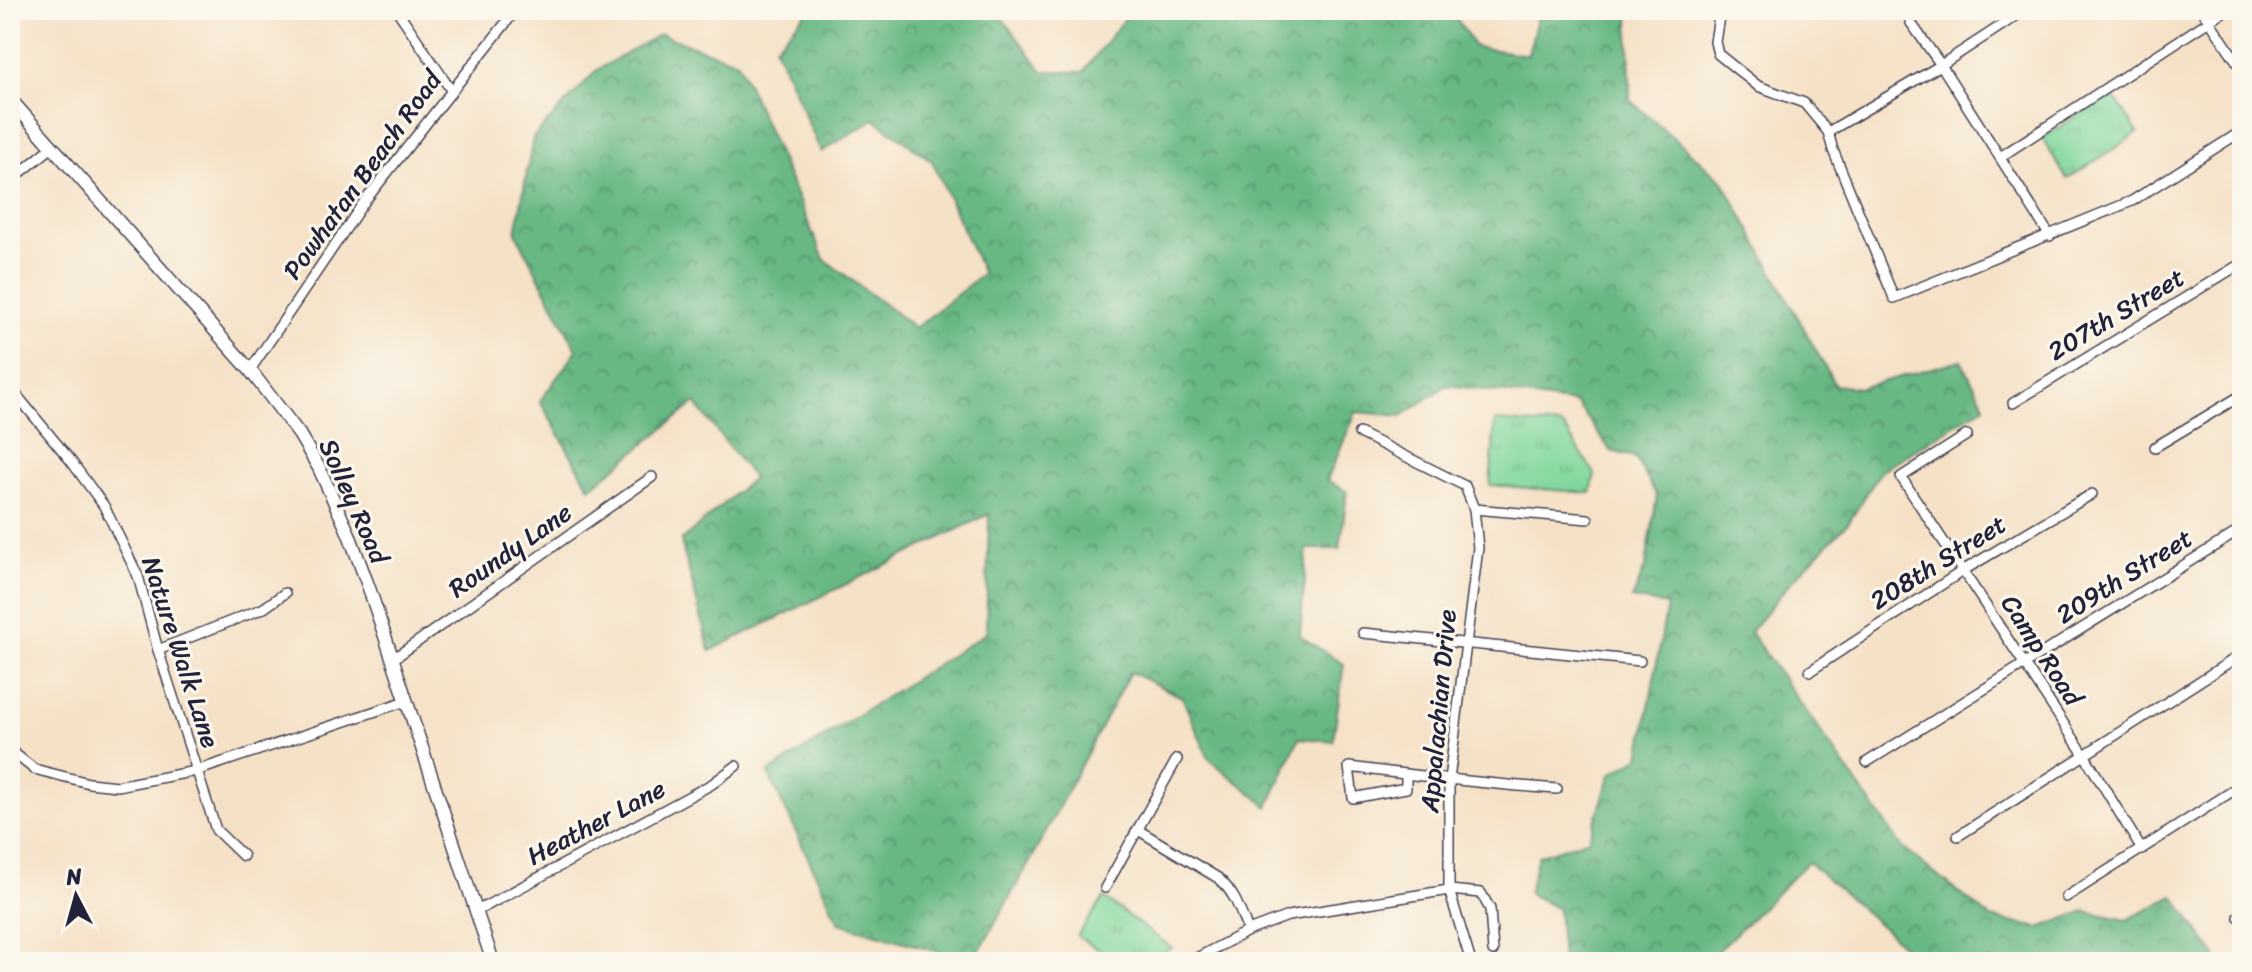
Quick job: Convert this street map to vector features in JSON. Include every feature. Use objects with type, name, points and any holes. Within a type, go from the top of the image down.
[{"type":"main road","name":"Solley Road","points":[[10,99],[250,370],[299,434],[319,468],[349,534],[493,962]]},
{"type":"street","points":[[397,10],[451,90]]},
{"type":"street","name":"Powhatan Beach Road","points":[[250,370],[364,202],[516,10]]},
{"type":"street","points":[[1720,10],[1715,42],[1718,54],[1758,86],[1804,103],[1828,132],[1894,298],[2132,201],[2242,131]]},
{"type":"street","points":[[1828,132],[1941,65],[2025,10]]},
{"type":"street","points":[[2202,10],[2242,69]]},
{"type":"street","points":[[2000,157],[2226,10]]},
{"type":"street","points":[[1911,23],[2050,236]]},
{"type":"street","points":[[10,181],[51,148]]},
{"type":"street","name":"207th Street","points":[[2013,403],[2242,263]]},
{"type":"street","name":"Nature Walk Lane","points":[[10,387],[104,506],[138,576],[158,650],[216,830],[243,856]]},
{"type":"street","points":[[2155,447],[2242,395]]},
{"type":"street","points":[[1359,433],[1465,486],[1474,509],[1588,519]]},
{"type":"street","name":"Camp Road","points":[[1967,435],[1901,477],[2085,756],[2142,850]]},
{"type":"street","name":"Roundy Lane","points":[[393,659],[652,477]]},
{"type":"street","name":"208th Street","points":[[1810,671],[1964,570],[2092,494]]},
{"type":"street","name":"Appalachian Drive","points":[[1471,962],[1449,890],[1449,780],[1478,548],[1474,509]]},
{"type":"street","name":"209th Street","points":[[1867,762],[2240,533]]},
{"type":"street","points":[[158,650],[264,608],[285,593]]},
{"type":"street","points":[[1363,633],[1640,661]]},
{"type":"street","points":[[1958,836],[2242,654]]},
{"type":"street","points":[[10,750],[34,769],[89,783],[117,786],[196,771],[406,701]]},
{"type":"street","points":[[1105,888],[1177,759]]},
{"type":"street","name":"Heather Lane","points":[[475,912],[712,784],[736,766]]},
{"type":"street","points":[[1406,775],[1406,788],[1353,798],[1349,767],[1449,780],[1557,789]]},
{"type":"street","points":[[2066,897],[2242,785]]},
{"type":"street","points":[[1138,830],[1228,887],[1248,931]]},
{"type":"street","points":[[1189,962],[1248,931],[1288,916],[1449,890],[1481,893],[1490,909],[1493,951]]},
{"type":"green space","points":[[809,10],[996,10],[1043,71],[1083,72],[1131,10],[1451,10],[1475,47],[1528,55],[1539,10],[1629,10],[1630,100],[1723,181],[1835,385],[1860,388],[1961,360],[1985,406],[1881,471],[1849,522],[1789,584],[1750,632],[1903,848],[1991,918],[2039,928],[2085,911],[2127,920],[2174,896],[2220,962],[1915,962],[1898,941],[1808,862],[1707,962],[1559,962],[1562,960],[1558,909],[1528,893],[1538,856],[1589,839],[1611,774],[1640,757],[1667,605],[1632,599],[1646,565],[1657,496],[1635,457],[1611,451],[1576,403],[1448,385],[1401,416],[1356,412],[1327,480],[1347,492],[1340,549],[1307,549],[1300,636],[1344,664],[1333,741],[1299,738],[1268,807],[1209,759],[1182,697],[1130,672],[973,962],[839,923],[768,773],[986,633],[989,514],[710,651],[681,541],[753,478],[695,403],[590,488],[540,401],[577,350],[516,233],[533,138],[597,70],[660,34],[738,62],[824,259],[915,328],[983,274],[932,161],[874,119],[821,152],[775,47]]},
{"type":"green space","points":[[2112,93],[2138,133],[2067,179],[2042,138]]},
{"type":"green space","points":[[1495,421],[1563,426],[1595,474],[1591,493],[1490,485]]},
{"type":"green space","points":[[1104,898],[1172,948],[1145,960],[1123,960],[1077,936]]}]
